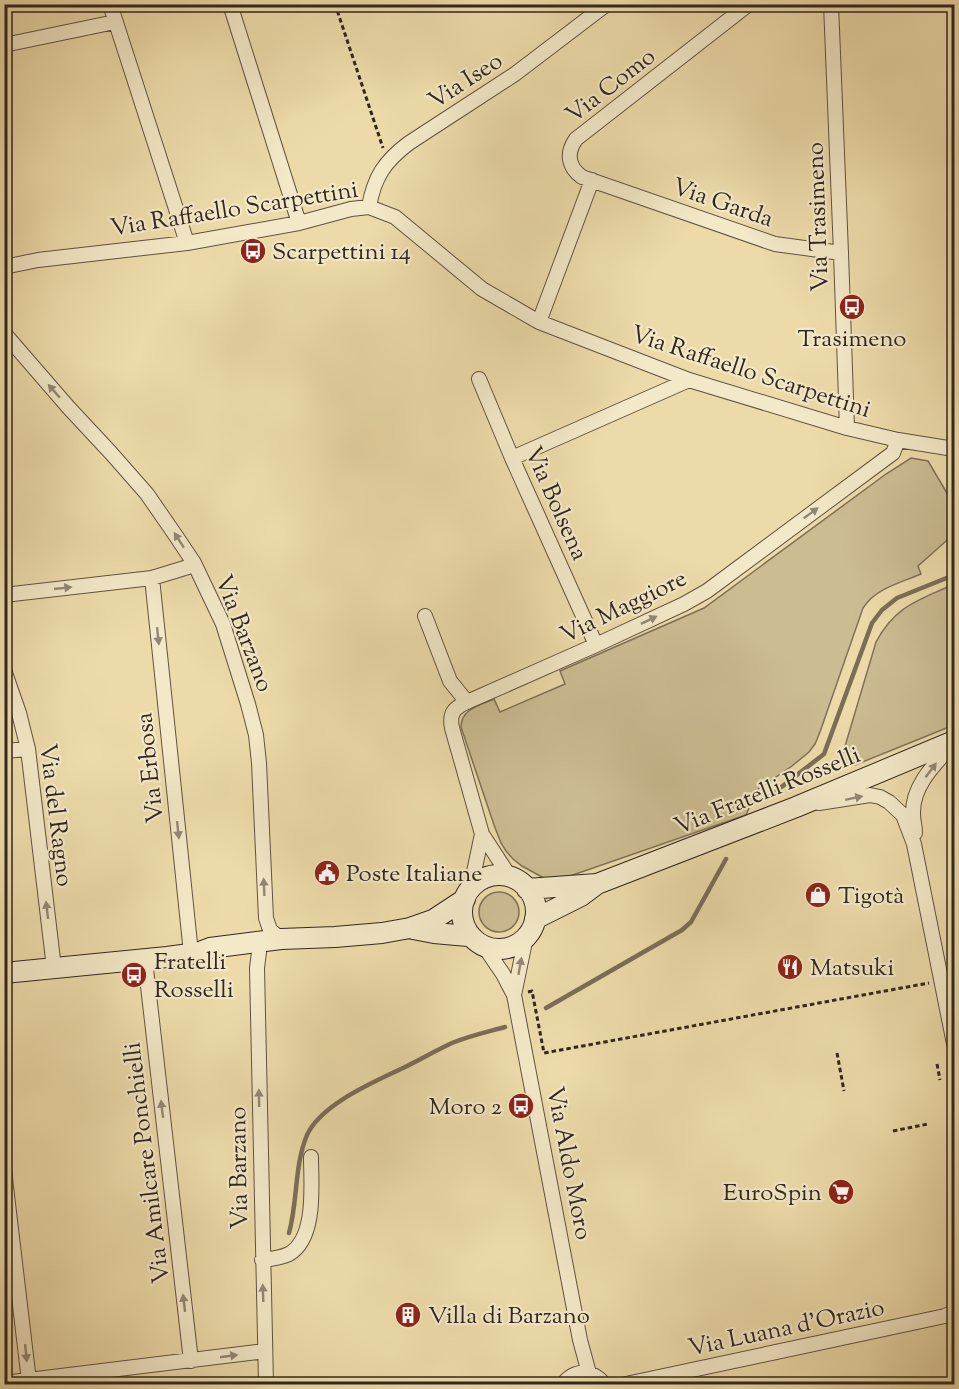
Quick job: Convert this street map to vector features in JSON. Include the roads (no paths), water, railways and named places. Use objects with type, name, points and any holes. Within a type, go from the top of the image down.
[{"type":"street","points":[[110,4],[187,243]]},
{"type":"street","points":[[230,4],[299,223]]},
{"type":"street","name":"Via Iseo","points":[[369,207],[375,182],[388,161],[409,143],[532,62],[607,4]]},
{"type":"street","name":"Via Como","points":[[592,180],[582,177],[572,166],[570,152],[576,139],[749,4]]},
{"type":"street","name":"Via Trasimeno","points":[[831,4],[847,428]]},
{"type":"street","points":[[4,45],[115,22]]},
{"type":"street","points":[[539,322],[592,180]]},
{"type":"street","name":"Via Garda","points":[[592,180],[775,244],[841,253]]},
{"type":"street","name":"Via Raffaello Scarpettini","points":[[4,267],[38,260],[187,243],[299,223],[351,209],[369,207],[395,217],[482,290],[539,322],[689,380],[847,428],[898,440],[954,449]]},
{"type":"street","name":"Via Barzano","points":[[4,333],[147,494],[194,563],[223,624],[253,720],[259,763],[266,918],[270,930],[281,939]]},
{"type":"street","name":"Via Bolsena","points":[[478,379],[596,645]]},
{"type":"street","points":[[512,458],[689,380]]},
{"type":"street","name":"Via Maggiore","points":[[467,702],[596,645],[684,604],[706,591],[893,453],[898,440]]},
{"type":"street","points":[[5,595],[152,578],[194,563]]},
{"type":"street","name":"Via Erbosa","points":[[152,578],[194,953]]},
{"type":"street","points":[[425,616],[450,681],[467,702],[454,709],[451,722],[482,834],[510,877]]},
{"type":"street","name":"Via del Ragno","points":[[4,670],[19,712],[28,749],[54,968]]},
{"type":"street","points":[[914,844],[913,814],[915,798],[920,785],[954,742]]},
{"type":"street","name":"Via Fratelli Rosselli","points":[[597,884],[796,807],[954,742]]},
{"type":"street","points":[[4,751],[28,749]]},
{"type":"street","points":[[796,807],[870,795],[889,802],[903,815],[914,844],[954,1044]]},
{"type":"street","points":[[478,942],[467,930],[462,909],[470,892],[482,834]]},
{"type":"street","points":[[4,974],[145,960],[194,953],[210,948],[281,939],[382,933],[410,928],[433,920],[489,877],[510,877],[518,881],[527,889],[534,903],[535,919],[532,929],[519,943],[506,948],[492,948],[461,935],[410,928]]},
{"type":"street","points":[[527,889],[597,884]]},
{"type":"street","points":[[535,919],[581,896],[597,884]]},
{"type":"street","points":[[194,953],[211,957],[259,952],[290,948],[335,937]]},
{"type":"street","name":"Via Aldo Moro","points":[[514,995],[526,937]]},
{"type":"street","name":"Via Aldo Moro","points":[[478,942],[503,974],[514,995],[580,1340],[589,1373],[581,1373],[569,1380]]},
{"type":"street","name":"Via Barzano","points":[[259,952],[257,968],[266,1384]]},
{"type":"street","name":"Via Amilcare Ponchielli","points":[[145,960],[191,1361]]},
{"type":"street","points":[[262,1260],[277,1259],[291,1253],[302,1239],[311,1214],[311,1157]]},
{"type":"street","points":[[4,1170],[29,1381]]},
{"type":"street","name":"Via Luana d'Orazio","points":[[626,1384],[945,1316],[954,1312]]},
{"type":"street","name":"Via Aldo Moro","points":[[569,1380],[580,1340]]},
{"type":"street","points":[[4,1383],[265,1351]]},
{"type":"street","points":[[589,1373],[604,1384]]},
{"type":"waterway","points":[[766,799],[824,754],[872,623],[882,610],[897,598],[954,575]]},
{"type":"waterway","points":[[546,1008],[682,930],[691,922],[726,859]]},
{"type":"waterway","points":[[289,1233],[303,1147],[307,1135],[324,1113],[349,1095],[452,1043],[505,1027]]},
{"type":"place","name":"Scarpettini 14","points":[[253,251]]},
{"type":"place","name":"Trasimeno","points":[[852,307]]},
{"type":"place","name":"Poste Italiane","points":[[327,873]]},
{"type":"place","name":"Tigotà","points":[[818,895]]},
{"type":"place","name":"Matsuki","points":[[790,967]]},
{"type":"place","name":"Fratelli Rosselli","points":[[134,975]]},
{"type":"place","name":"Moro 2","points":[[521,1106]]},
{"type":"place","name":"EuroSpin","points":[[841,1192]]},
{"type":"place","name":"Villa di Barzano","points":[[408,1315]]}]
